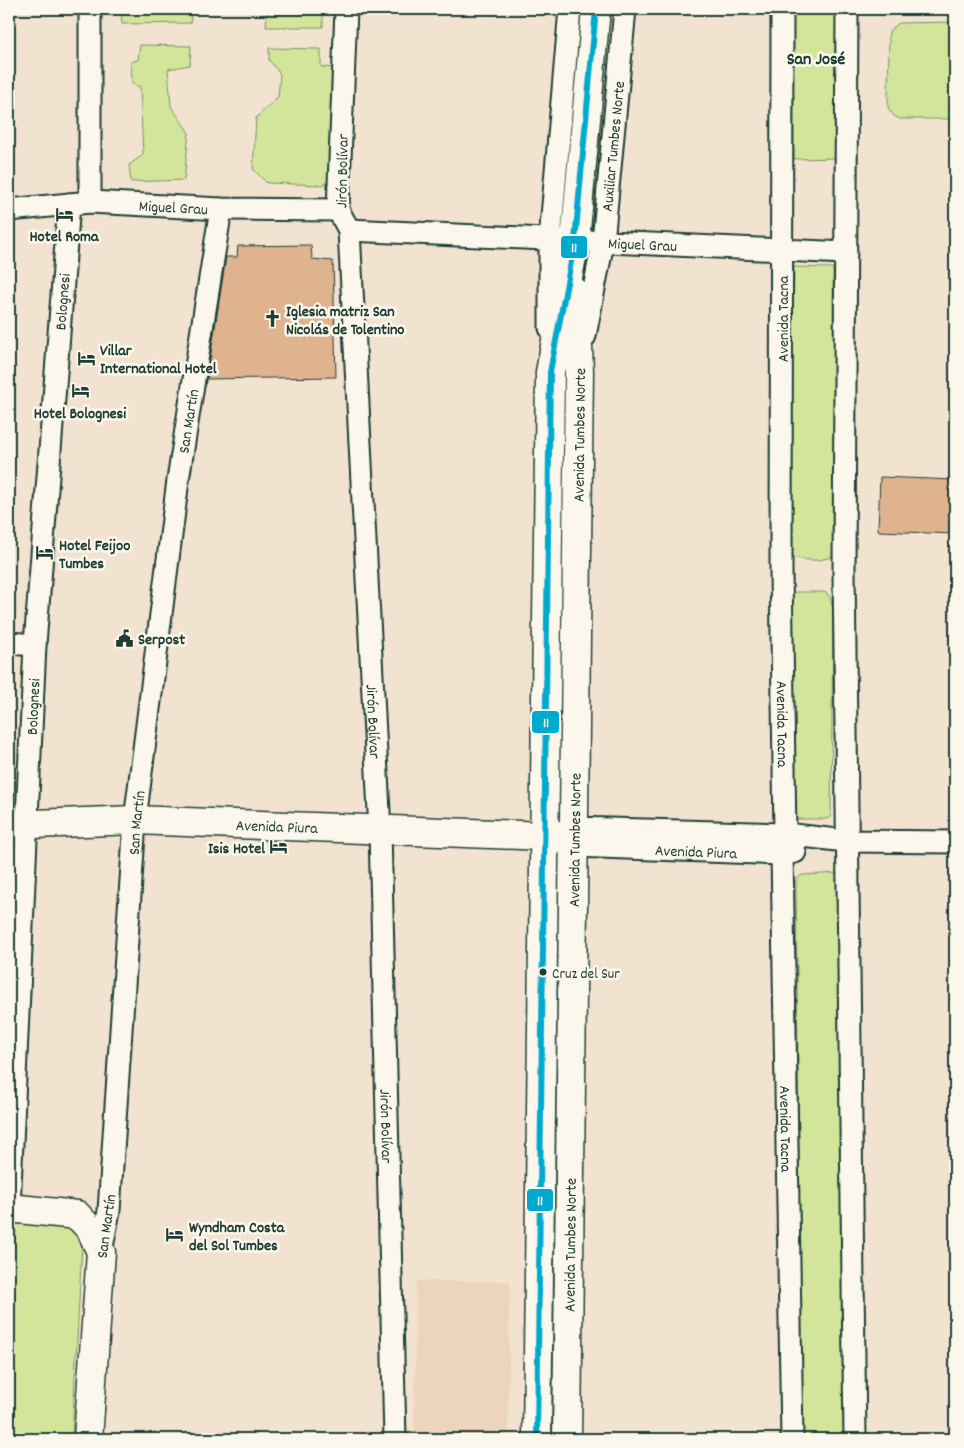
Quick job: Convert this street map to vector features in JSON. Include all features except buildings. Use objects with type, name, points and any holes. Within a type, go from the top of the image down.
[{"type":"main road","name":"Avenida Tumbes Norte","points":[[537,1439],[550,372],[562,240],[582,168],[596,9]]},
{"type":"main road","name":"Avenida Tumbes Norte","points":[[562,240],[579,371],[567,1439]]},
{"type":"main road","name":"Avenida Piura","points":[[18,824],[135,820],[545,836]]},
{"type":"main road","points":[[9,1208],[77,1215],[91,1230],[100,1252]]},
{"type":"main road","name":"San Martín","points":[[88,1439],[100,1252]]},
{"type":"street","points":[[90,9],[90,202]]},
{"type":"street","name":"Jirón Bolívar","points":[[346,9],[338,210],[349,230],[380,831],[394,1439]]},
{"type":"street","points":[[562,240],[570,9]]},
{"type":"street","name":"Auxiliar Tumbes Norte","points":[[579,371],[603,242],[625,9]]},
{"type":"street","name":"Avenida Tacna","points":[[782,9],[781,571],[792,1439]]},
{"type":"street","points":[[847,9],[844,582],[855,1439]]},
{"type":"street","name":"Miguel Grau","points":[[9,210],[90,202],[221,209],[338,210]]},
{"type":"street","name":"Bolognesi","points":[[9,1208],[18,824],[35,645],[68,204]]},
{"type":"street","name":"San Martín","points":[[100,1252],[109,1211],[135,820],[178,480],[221,209]]},
{"type":"street","name":"Miguel Grau","points":[[349,230],[846,252]]},
{"type":"street","points":[[9,643],[35,645]]},
{"type":"street","name":"Avenida Piura","points":[[545,836],[784,844],[846,841],[955,842]]},
{"type":"shaded area","points":[[416,1281],[510,1281],[508,1439],[414,1439]]},
{"type":"green space","points":[[121,9],[190,9],[191,23],[122,24]]},
{"type":"green space","points":[[323,9],[323,27],[266,27],[267,10]]},
{"type":"green space","points":[[793,9],[839,9],[838,158],[794,159]]},
{"type":"green space","points":[[955,22],[955,119],[900,119],[894,116],[888,108],[889,31],[899,23]]},
{"type":"green space","points":[[140,45],[191,46],[190,65],[168,69],[171,106],[189,133],[184,180],[131,182],[129,165],[143,155],[140,87],[132,84],[131,62],[138,60]]},
{"type":"green space","points":[[269,48],[321,49],[321,67],[336,68],[333,177],[323,185],[267,183],[253,169],[256,118],[278,97],[280,74],[269,60]]},
{"type":"green space","points":[[794,267],[833,268],[835,548],[832,556],[818,560],[806,560],[791,556],[789,548]]},
{"type":"green space","points":[[795,592],[825,592],[830,597],[833,609],[831,816],[827,819],[795,819],[789,597]]},
{"type":"green space","points":[[840,873],[847,1439],[802,1439],[796,880],[802,875]]},
{"type":"green space","points":[[9,1216],[68,1221],[79,1234],[82,1244],[72,1435],[69,1439],[9,1439]]},
{"type":"transit line","name":"11","points":[[537,1439],[550,372],[575,241],[596,9]]},
{"type":"place","name":"Hotel Roma","points":[[64,214]]},
{"type":"place","name":"Iglesia matriz San Nicolás de Tolentino","points":[[272,319]]},
{"type":"place","name":"Villar International Hotel","points":[[86,358]]},
{"type":"place","name":"Hotel Bolognesi","points":[[80,390]]},
{"type":"place","name":"Hotel Feijoo Tumbes","points":[[45,553]]},
{"type":"place","name":"Serpost","points":[[124,638]]},
{"type":"place","name":"Isis Hotel","points":[[279,847]]},
{"type":"place","name":"Cruz del Sur","points":[[543,972]]},
{"type":"place","name":"Wyndham Costa del Sol Tumbes","points":[[175,1235]]},
{"type":"district","name":"San José","points":[[816,58]]}]
